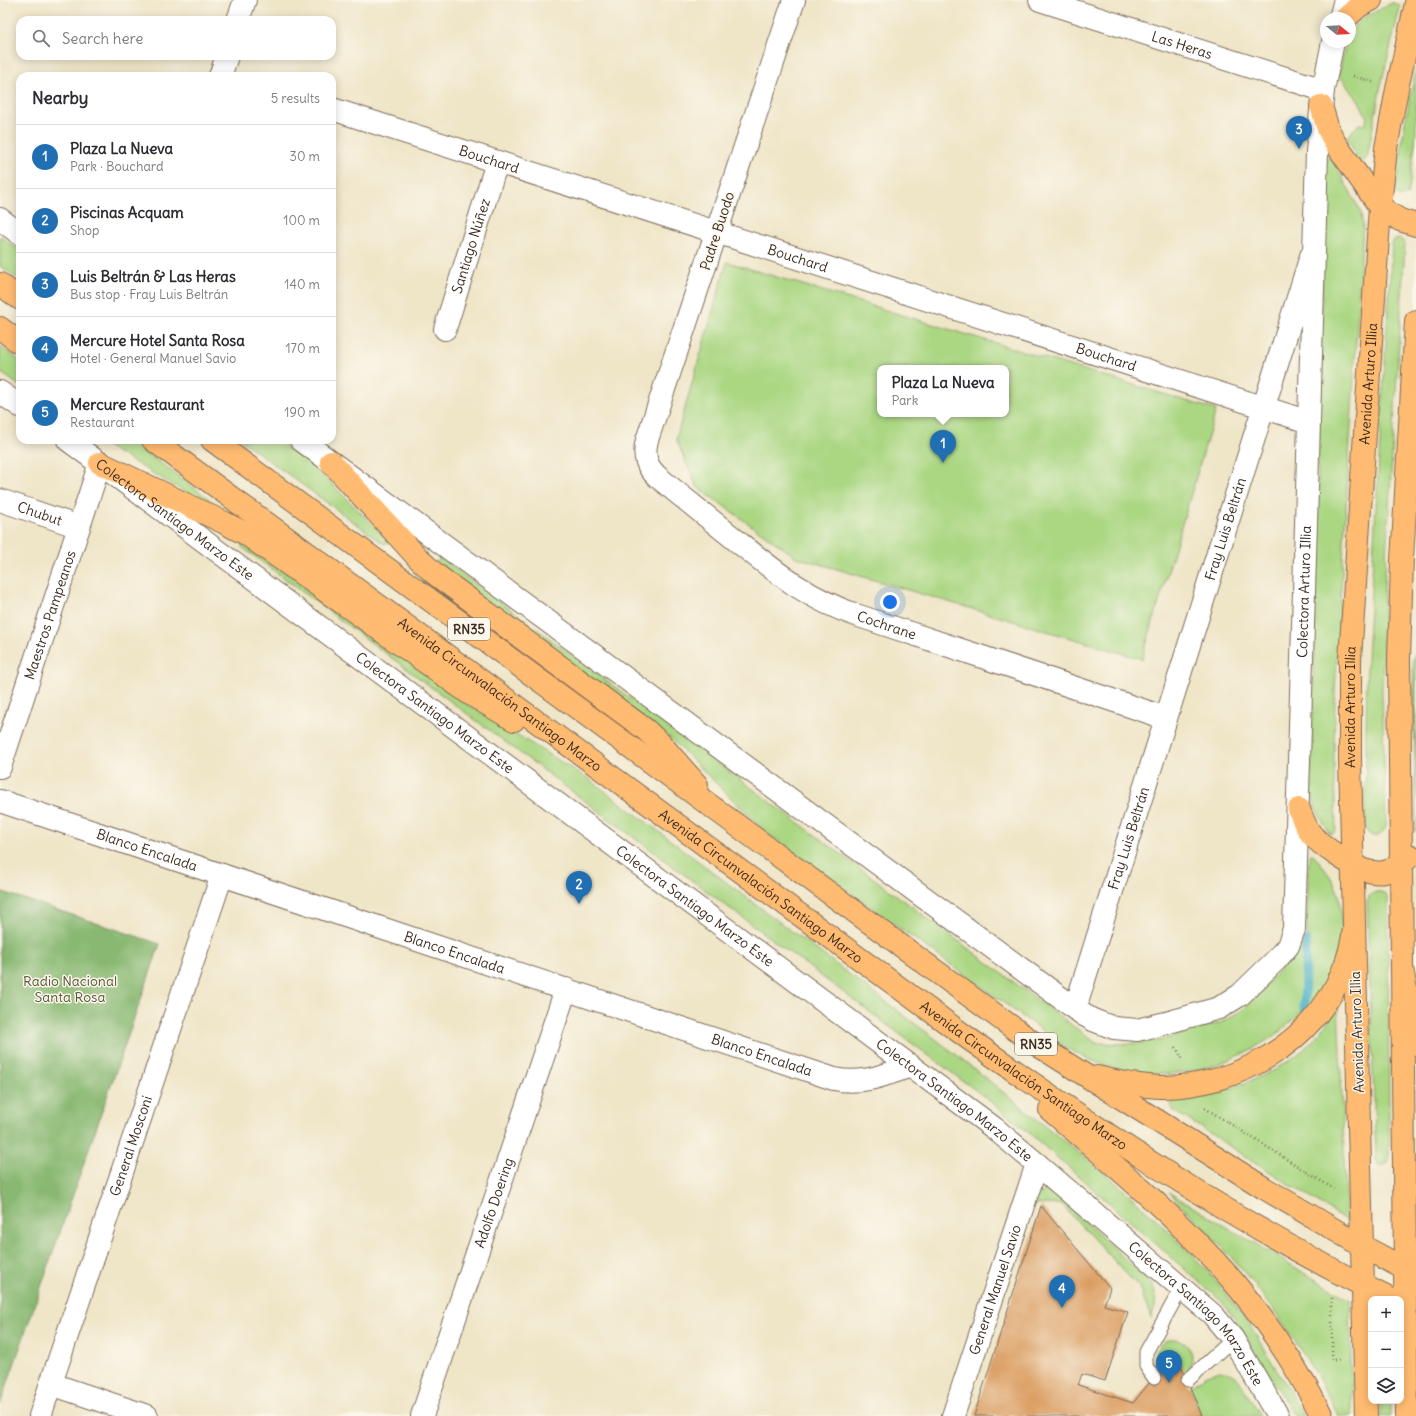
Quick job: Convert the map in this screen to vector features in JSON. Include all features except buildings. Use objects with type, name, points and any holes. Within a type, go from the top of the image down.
[{"type":"main road","points":[[1352,12],[1359,6],[1371,0]]},
{"type":"main road","name":"Avenida Arturo Illia","points":[[1366,1416],[1352,864],[1350,659],[1380,207],[1386,148],[1395,97],[1416,3]]},
{"type":"main road","points":[[1322,98],[1328,129],[1335,143],[1380,207],[1400,220],[1416,225]]},
{"type":"main road","points":[[0,284],[16,296]]},
{"type":"main road","points":[[1404,1302],[1411,1272],[1402,968],[1409,858],[1399,686],[1402,561],[1416,321]]},
{"type":"main road","points":[[0,328],[16,340]]},
{"type":"main road","name":"Avenida Circunvalación Santiago Marzo","points":[[158,444],[965,1036],[1061,1103],[1193,1190],[1265,1233],[1383,1296]]},
{"type":"main road","name":"RN35","points":[[217,444],[1031,1041],[1264,1188],[1362,1246],[1411,1272]]},
{"type":"main road","points":[[331,462],[418,558],[431,570],[646,730],[667,750],[725,817]]},
{"type":"main road","points":[[100,463],[236,528],[470,694],[594,764]]},
{"type":"main road","points":[[1402,561],[1416,613]]},
{"type":"main road","points":[[1299,809],[1304,823],[1311,834],[1322,844],[1352,864],[1364,870],[1378,873],[1391,870],[1409,858]]},
{"type":"main road","points":[[1078,1072],[1116,1082],[1161,1087],[1209,1081],[1252,1066],[1290,1041],[1302,1031],[1322,1008],[1343,970],[1352,943],[1354,929]]},
{"type":"main road","points":[[1402,968],[1416,1044]]},
{"type":"main road","points":[[965,1036],[1128,1177],[1200,1246],[1232,1280],[1256,1311],[1302,1379],[1322,1416]]},
{"type":"main road","points":[[1404,1332],[1407,1416]]},
{"type":"street","points":[[239,16],[245,0]]},
{"type":"street","name":"Padre Buodo","points":[[646,462],[645,454],[647,440],[794,0]]},
{"type":"street","name":"Las Heras","points":[[1040,0],[1322,98]]},
{"type":"street","points":[[1342,12],[1345,0]]},
{"type":"street","name":"Fray Luis Beltrán","points":[[1075,1009],[1314,246],[1316,152],[1322,98],[1332,48]]},
{"type":"street","name":"Bouchard","points":[[336,110],[1309,422]]},
{"type":"street","name":"Santiago Núñez","points":[[445,329],[497,162]]},
{"type":"street","points":[[0,220],[16,231]]},
{"type":"street","name":"Colectora Arturo Illia","points":[[1075,1009],[1093,1020],[1114,1028],[1137,1030],[1211,1011],[1240,995],[1280,956],[1288,946],[1292,937],[1296,912],[1314,246]]},
{"type":"street","points":[[0,392],[16,403]]},
{"type":"street","name":"Colectora Santiago Marzo Este","points":[[74,444],[994,1128],[1213,1315],[1233,1339],[1278,1416]]},
{"type":"street","points":[[306,444],[1075,1009]]},
{"type":"street","name":"Cochrane","points":[[646,462],[649,468],[659,478],[775,571],[800,589],[827,604],[1166,718]]},
{"type":"street","name":"Maestros Pampeanos","points":[[0,767],[100,463]]},
{"type":"street","name":"Chubut","points":[[0,500],[79,528]]},
{"type":"street","name":"Blanco Encalada","points":[[0,801],[834,1079],[853,1082],[862,1081],[911,1066]]},
{"type":"street","name":"General Mosconi","points":[[40,1416],[222,875]]},
{"type":"street","name":"Adolfo Doering","points":[[422,1416],[566,989]]},
{"type":"street","name":"General Manuel Savio","points":[[953,1416],[1038,1164]]},
{"type":"street","points":[[51,1384],[147,1416]]},
{"type":"lane","points":[[1154,1378],[1146,1366],[1146,1352],[1182,1287]]},
{"type":"lane","points":[[1188,1380],[1233,1339]]},
{"type":"path","points":[[1346,74],[1374,83]]},
{"type":"path","points":[[1175,1044],[1184,1064]]},
{"type":"path","points":[[1202,1103],[1206,1110],[1336,1190]]},
{"type":"path","points":[[1332,1297],[1332,1360],[1343,1360]]},
{"type":"green space","points":[[1392,3],[1398,4],[1400,8],[1381,85],[1367,158],[1363,162],[1358,160],[1347,137],[1359,124],[1365,125],[1367,117],[1359,101],[1339,75],[1345,48],[1356,48],[1356,24],[1360,20]]},
{"type":"green space","points":[[1416,68],[1416,136],[1409,190],[1407,195],[1401,197],[1397,194],[1396,190],[1404,128]]},
{"type":"green space","points":[[1328,157],[1332,159],[1360,210],[1363,225],[1335,691],[1334,761],[1336,831],[1332,834],[1329,833],[1317,811],[1311,793],[1325,161]]},
{"type":"green space","points":[[0,236],[16,248],[16,277],[0,266]]},
{"type":"green space","points":[[1401,239],[1405,244],[1384,588],[1382,693],[1386,825],[1379,836],[1372,836],[1366,830],[1365,825],[1367,658],[1392,245],[1393,241]]},
{"type":"green space","points":[[727,262],[1216,410],[1142,659],[796,557],[697,487],[676,439]]},
{"type":"green space","points":[[0,346],[16,358],[16,383],[0,372]]},
{"type":"green space","points":[[103,444],[134,444],[208,498],[210,500],[206,504]]},
{"type":"green space","points":[[246,444],[284,444],[311,464],[388,540],[388,543],[384,544]]},
{"type":"green space","points":[[246,543],[456,697],[590,780],[954,1053],[1113,1180],[1170,1232],[1211,1275],[1248,1323],[1305,1416],[1294,1416],[1233,1316],[1221,1301],[1027,1131],[986,1098],[242,547],[242,544]]},
{"type":"green space","points":[[439,559],[442,559],[1096,1043],[1124,1044],[1154,1041],[1172,1037],[1222,1022],[1244,1009],[1306,941],[1309,857],[1311,854],[1314,855],[1331,878],[1340,899],[1341,917],[1339,947],[1328,975],[1312,1001],[1290,1023],[1265,1041],[1237,1056],[1208,1067],[1179,1073],[1151,1074],[1122,1070],[1081,1056],[1068,1049],[766,832],[671,739],[438,564],[437,562]]},
{"type":"green space","points":[[1416,653],[1416,832],[1413,658]]},
{"type":"green space","name":"Radio Nacional Santa Rosa","points":[[0,891],[160,944],[0,1405]]},
{"type":"green space","points":[[1376,892],[1381,892],[1384,894],[1388,901],[1389,1159],[1388,1163],[1381,1166],[1376,1160],[1367,902],[1370,895]]},
{"type":"green space","points":[[1338,1005],[1347,1221],[1173,1110],[1171,1105],[1176,1099],[1216,1092],[1254,1079],[1290,1060],[1306,1048],[1320,1033]]},
{"type":"green space","points":[[1046,1191],[1058,1197],[1149,1281],[1154,1290],[1156,1299],[1151,1318],[1139,1287],[1061,1204],[1031,1205],[1038,1194]]},
{"type":"green space","points":[[1168,1192],[1350,1300],[1352,1416],[1339,1416],[1303,1353],[1272,1307],[1228,1254]]},
{"type":"green space","points":[[1178,1339],[1187,1344],[1191,1350],[1191,1364],[1187,1370],[1178,1375],[1170,1375],[1161,1370],[1157,1364],[1156,1353],[1161,1344],[1167,1340]]},
{"type":"green space","points":[[1220,1371],[1231,1374],[1239,1380],[1260,1416],[1202,1416],[1190,1387],[1205,1376]]},
{"type":"green space","points":[[1381,1404],[1391,1404],[1391,1416],[1381,1416]]},
{"type":"waterway","points":[[1304,1009],[1306,941]]},
{"type":"place","name":"Luis Beltrán & Las Heras","points":[[1299,149]]},
{"type":"place","name":"Plaza La Nueva","points":[[943,463]]},
{"type":"place","name":"Piscinas Acquam","points":[[579,904]]},
{"type":"place","name":"Mercure Hotel Santa Rosa","points":[[1062,1308]]},
{"type":"place","name":"Mercure Restaurant","points":[[1169,1383]]}]
